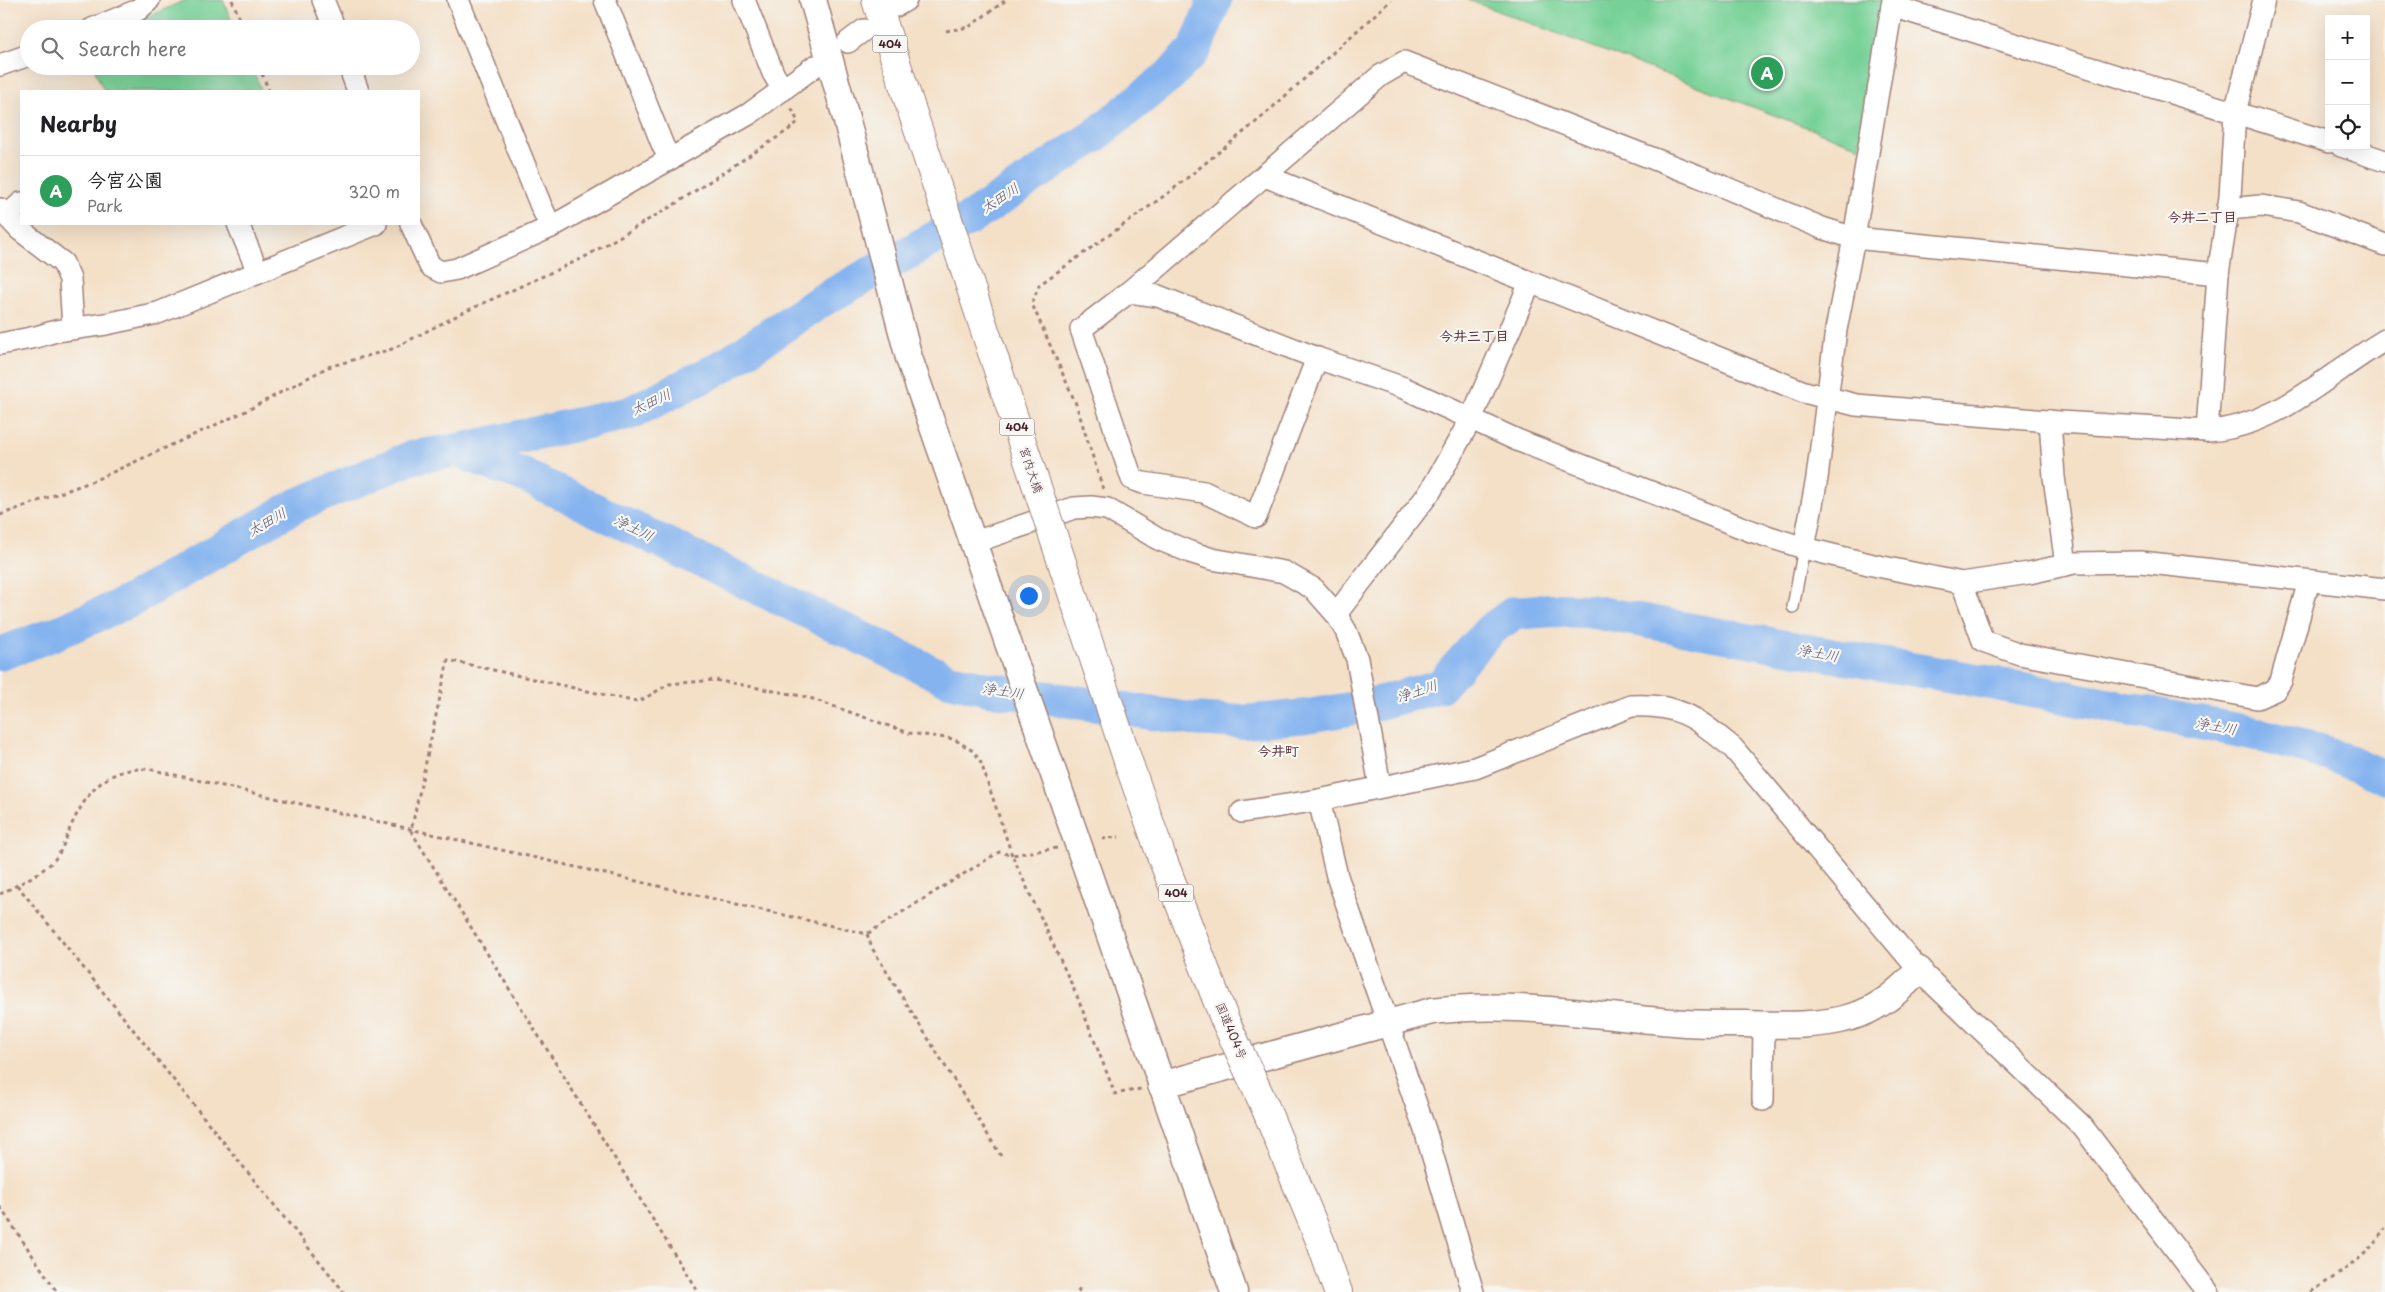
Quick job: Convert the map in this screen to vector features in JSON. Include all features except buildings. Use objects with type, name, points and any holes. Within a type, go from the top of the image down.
[{"type":"highway","name":"宮内大橋","points":[[893,2],[904,87],[1130,767]]},
{"type":"highway","name":"国道404号","points":[[1130,767],[1161,855],[1224,1018],[1265,1108],[1321,1243],[1338,1292]]},
{"type":"street","points":[[114,20],[138,10],[150,0]]},
{"type":"street","points":[[323,0],[331,20]]},
{"type":"street","points":[[458,0],[551,227]]},
{"type":"street","points":[[605,0],[663,146],[670,158]]},
{"type":"street","points":[[744,0],[783,90]]},
{"type":"street","points":[[812,0],[848,125],[909,358],[1004,637],[1234,1292]]},
{"type":"street","points":[[2207,431],[2218,274],[2228,209],[2235,112],[2264,0]]},
{"type":"street","points":[[1804,548],[1817,478],[1836,330],[1854,238],[1893,3],[2325,141]]},
{"type":"street","points":[[0,65],[20,57]]},
{"type":"street","points":[[1317,358],[1256,517],[1204,492],[1142,483],[1132,479],[1082,329],[1130,292],[1380,76],[1404,62],[1698,176],[1822,228],[1854,238],[2218,274]]},
{"type":"street","points":[[411,225],[430,266],[441,272],[457,269],[551,227],[749,114],[815,66]]},
{"type":"street","points":[[352,75],[358,90]]},
{"type":"street","points":[[2353,150],[2385,161]]},
{"type":"street","points":[[1265,176],[1530,283],[1827,399],[1856,405],[2050,421],[2207,431],[2230,430],[2272,415],[2385,340]]},
{"type":"street","points":[[2228,209],[2262,206],[2300,212],[2385,245]]},
{"type":"street","points":[[9,210],[20,230],[64,263],[70,278],[73,328]]},
{"type":"street","points":[[238,225],[258,272]]},
{"type":"street","points":[[0,344],[73,328],[106,324],[158,313],[374,225]]},
{"type":"street","points":[[1336,614],[1430,492],[1471,419],[1530,283]]},
{"type":"street","points":[[1130,292],[1158,296],[1317,358],[1404,388],[1517,440],[1751,531],[1804,548],[1873,565],[1962,583],[2029,573],[2066,565],[2141,562],[2385,589]]},
{"type":"street","points":[[2050,421],[2054,477],[2066,565]]},
{"type":"street","points":[[972,543],[1074,508],[1090,507],[1107,509],[1158,539],[1190,552],[1212,559],[1284,572],[1314,590],[1336,614],[1356,660],[1380,786]]},
{"type":"street","points":[[1962,583],[1983,641],[2020,654],[2257,698],[2275,690],[2281,680],[2309,581]]},
{"type":"street","points":[[1242,812],[1319,800],[1474,768],[1632,706],[1655,704],[1698,720],[1733,748],[1918,970],[2082,1126],[2208,1292]]},
{"type":"street","points":[[1319,800],[1337,876],[1425,1130],[1473,1292]]},
{"type":"street","points":[[1161,1085],[1389,1022],[1432,1011],[1456,1008],[1515,1006],[1685,1023],[1764,1025],[1825,1022],[1851,1018],[1885,1002],[1918,970]]},
{"type":"street","points":[[1763,1100],[1764,1025]]},
{"type":"lane","points":[[1792,607],[1804,548]]},
{"type":"path","points":[[232,0],[240,20]]},
{"type":"path","points":[[946,31],[969,27],[1006,0]]},
{"type":"path","points":[[1107,509],[1076,404],[1032,304],[1039,285],[1171,191],[1261,118],[1391,0]]},
{"type":"path","points":[[263,75],[269,90]]},
{"type":"path","points":[[0,515],[93,481],[248,410],[328,367],[392,349],[464,312],[583,258],[675,204],[798,122],[783,90]]},
{"type":"path","points":[[698,1292],[411,831],[448,660],[628,700],[640,701],[669,684],[715,680],[807,698],[909,733],[954,740],[973,751],[980,760],[1012,855],[1077,996],[1115,1094],[1161,1085]]},
{"type":"path","points":[[0,894],[17,886],[55,859],[77,812],[89,795],[116,772],[126,769],[149,769],[411,831],[867,934],[999,852],[1012,855],[1061,847]]},
{"type":"path","points":[[1102,839],[1119,837]]},
{"type":"path","points":[[17,886],[344,1292]]},
{"type":"path","points":[[867,934],[872,948],[1001,1156]]},
{"type":"path","points":[[0,1207],[57,1292]]},
{"type":"path","points":[[2311,1292],[2356,1261],[2380,1236],[2385,1228]]},
{"type":"path","points":[[1078,1292],[1080,1287]]},
{"type":"green space","points":[[186,0],[223,0],[231,20],[139,20]]},
{"type":"green space","points":[[1468,0],[1883,0],[1859,147]]},
{"type":"green space","points":[[97,75],[255,75],[261,89],[260,90],[104,90]]},
{"type":"waterway","name":"太田川","points":[[0,654],[54,634],[128,602],[295,506],[413,457],[459,450],[630,413],[720,368],[821,301],[974,216],[1093,137],[1170,75],[1195,49],[1215,0]]},
{"type":"waterway","name":"浄土川","points":[[459,450],[521,474],[949,680],[988,689],[1191,719],[1243,722],[1307,716],[1368,706],[1440,686],[1490,630],[1514,613],[1552,610],[1589,611],[1965,678],[2252,733],[2330,754],[2385,777]]},
{"type":"place","name":"今宮公園","points":[[1767,73]]},
{"type":"district","name":"今井二丁目","points":[[2202,217]]},
{"type":"district","name":"今井三丁目","points":[[1474,336]]},
{"type":"district","name":"今井町","points":[[1278,751]]}]
